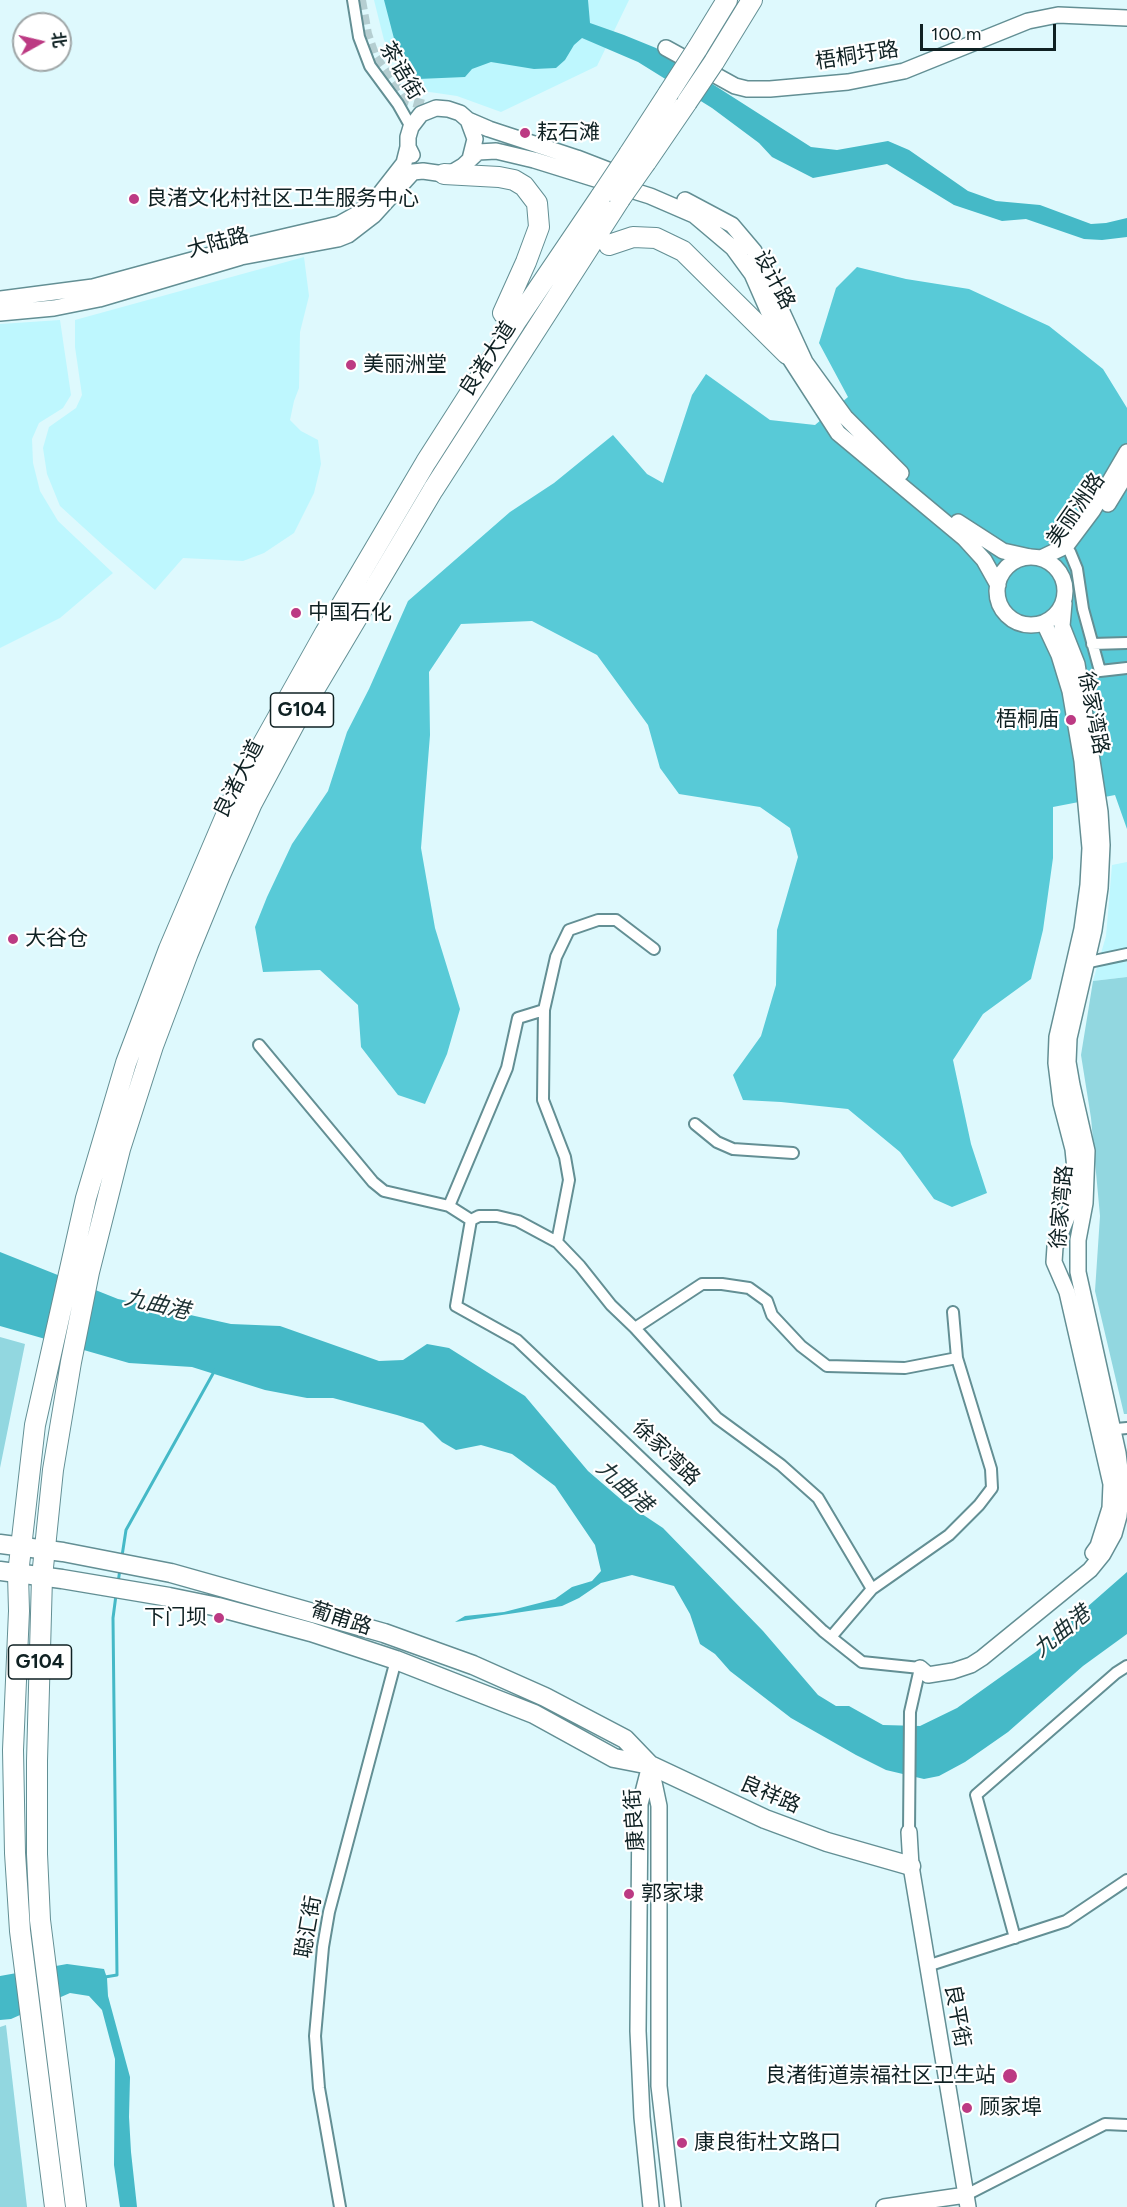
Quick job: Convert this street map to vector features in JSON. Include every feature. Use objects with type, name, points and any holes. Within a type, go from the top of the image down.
[{"type":"highway","name":"G104","points":[[638,158],[668,94],[727,0]]},
{"type":"highway","name":"G104","points":[[611,198],[638,158],[687,102],[752,0]]},
{"type":"highway","points":[[444,174],[514,180],[524,186],[537,203],[539,227],[503,313]]},
{"type":"highway","name":"良渚大道","points":[[21,1546],[35,1425],[86,1198],[126,1063],[169,949],[236,792],[313,653],[426,462],[515,323],[611,198]]},
{"type":"highway","name":"良渚大道","points":[[44,1550],[53,1470],[71,1362],[89,1272],[120,1149],[153,1046],[219,875],[252,803],[309,697],[611,198]]},
{"type":"highway","points":[[609,245],[633,237],[656,238],[683,251],[787,354]]},
{"type":"highway","name":"G104","points":[[21,1546],[9,1572],[15,1853],[20,1931],[55,2207]]},
{"type":"highway","name":"G104","points":[[44,1550],[37,1761],[40,1920],[76,2207]]},
{"type":"main road","name":"梧桐圩路","points":[[666,48],[735,86],[747,89],[770,89],[848,82],[904,71],[1028,21],[1058,15],[1127,18]]},
{"type":"main road","points":[[444,174],[423,171],[414,160],[408,147],[411,127],[421,114],[436,108],[454,111],[468,120],[475,139],[470,159]]},
{"type":"main road","name":"设计路","points":[[468,120],[577,158],[696,204],[732,225],[754,251],[805,362],[845,417],[946,513],[1003,551],[1035,558]]},
{"type":"main road","name":"大陆路","points":[[0,299],[93,286],[236,248],[339,224],[357,214],[379,195],[404,163],[408,147]]},
{"type":"main road","name":"设计路","points":[[444,174],[463,166],[478,152],[496,151],[534,160],[650,196],[694,214],[733,248],[752,274],[787,354],[838,433],[964,538],[984,560],[998,585]]},
{"type":"main road","name":"大陆路","points":[[0,313],[54,308],[99,299],[241,257],[338,239],[348,235],[374,215],[407,176],[413,172],[423,171]]},
{"type":"main road","name":"美丽洲路","points":[[1035,558],[1066,546],[1093,510],[1127,452]]},
{"type":"main road","name":"美丽洲路","points":[[1059,572],[1070,552],[1096,521],[1127,473]]},
{"type":"main road","points":[[1035,558],[1051,563],[1059,572],[1064,581],[1064,603],[1052,618],[1044,623],[1023,624],[1014,621],[1006,614],[997,595],[1002,574],[1009,565],[1019,559],[1035,558]]},
{"type":"main road","name":"徐家湾路","points":[[1064,603],[1062,626],[1077,664],[1100,812],[1102,845],[1100,888],[1094,930],[1080,964],[1057,1038],[1056,1063],[1061,1103],[1073,1149],[1075,1169],[1071,1205],[1055,1247],[1054,1262],[1067,1292],[1113,1429]]},
{"type":"main road","name":"徐家湾路","points":[[920,1668],[953,1663],[987,1645],[1058,1589],[1084,1565],[1098,1546],[1110,1508],[1113,1429],[1078,1272],[1078,1240],[1085,1203],[1088,1151],[1068,1062],[1068,1038],[1080,964],[1088,885],[1090,848],[1088,820],[1082,761],[1070,691],[1059,655],[1044,623]]},
{"type":"main road","name":"葡甫路","points":[[0,1544],[85,1556],[171,1573],[384,1633],[473,1665],[545,1697],[625,1739]]},
{"type":"main road","name":"葡甫路","points":[[9,1572],[169,1597],[218,1607],[312,1632],[396,1660],[534,1714],[614,1758],[650,1765]]},
{"type":"main road","name":"良祥路","points":[[625,1739],[650,1765],[775,1822],[826,1842],[911,1866]]},
{"type":"main road","name":"康良街","points":[[650,1765],[640,1803],[638,2031],[642,2117],[651,2207]]},
{"type":"main road","name":"康良街","points":[[650,1765],[659,1806],[659,2086],[673,2207]]},
{"type":"main road","name":"良平街","points":[[909,1832],[911,1866],[967,2201]]},
{"type":"main road","points":[[884,2207],[967,2201]]},
{"type":"street","name":"茶语街","points":[[353,0],[359,37],[370,66],[398,104],[411,127]]},
{"type":"street","points":[[1070,552],[1077,569],[1083,609],[1100,671],[1127,668]]},
{"type":"street","points":[[1092,644],[1127,643]]},
{"type":"street","points":[[557,1242],[569,1180],[565,1157],[543,1100],[544,1010],[556,957],[569,930],[598,920],[616,920],[654,949]]},
{"type":"street","points":[[1080,964],[1127,954]]},
{"type":"street","points":[[449,1206],[507,1068],[518,1018],[544,1010]]},
{"type":"street","points":[[259,1045],[373,1182],[384,1191],[449,1206],[471,1220],[479,1216],[497,1216],[518,1221],[557,1242],[580,1266],[611,1305],[717,1418],[781,1465],[818,1498],[872,1589]]},
{"type":"street","points":[[695,1124],[717,1142],[733,1149],[793,1153]]},
{"type":"street","name":"徐家湾路","points":[[471,1220],[456,1306],[517,1340],[831,1637],[862,1662],[920,1668]]},
{"type":"street","points":[[635,1328],[702,1284],[722,1284],[749,1288],[767,1300],[772,1315],[801,1346],[828,1366],[905,1368],[957,1358]]},
{"type":"street","points":[[831,1637],[872,1589],[949,1535],[980,1505],[992,1488],[991,1469],[957,1358],[953,1312]]},
{"type":"street","name":"聪汇街","points":[[340,2207],[319,2088],[315,2036],[323,1947],[329,1912],[396,1660]]},
{"type":"street","points":[[1015,1938],[976,1795],[1116,1673],[1127,1666]]},
{"type":"street","points":[[909,1832],[910,1712],[920,1668]]},
{"type":"street","points":[[927,1966],[1066,1922],[1127,1880]]},
{"type":"street","points":[[967,2201],[1105,2124],[1127,2125]]},
{"type":"shaded area","points":[[374,0],[629,0],[597,66],[501,112],[457,96],[409,89],[384,40]]},
{"type":"shaded area","points":[[304,257],[309,296],[300,332],[299,388],[290,420],[301,431],[318,440],[321,464],[314,493],[294,533],[264,553],[243,561],[183,558],[155,590],[60,506],[47,474],[43,448],[49,427],[76,408],[82,395],[75,347],[75,320]]},
{"type":"shaded area","points":[[857,267],[906,279],[969,289],[1049,326],[1103,369],[1127,408],[1127,829],[1115,795],[1053,807],[1053,858],[1043,930],[1031,979],[983,1014],[953,1060],[971,1144],[987,1193],[952,1207],[934,1199],[900,1152],[848,1109],[743,1100],[733,1075],[761,1036],[776,985],[777,930],[798,857],[790,828],[760,807],[679,794],[660,768],[648,725],[597,655],[532,621],[461,624],[429,672],[430,735],[421,848],[435,928],[460,1009],[447,1054],[425,1104],[398,1095],[361,1047],[358,1005],[320,970],[263,972],[255,927],[292,844],[328,791],[347,732],[408,601],[510,512],[554,483],[613,435],[647,474],[663,483],[692,395],[706,374],[770,420],[815,425],[848,397],[819,343],[836,288]]},
{"type":"shaded area","points":[[60,320],[71,395],[63,408],[39,423],[32,439],[33,463],[40,491],[58,521],[113,573],[60,618],[0,648],[0,324]]},
{"type":"shaded area","points":[[1127,862],[1127,977],[1093,981],[1106,936],[1112,865]]},
{"type":"shaded area","points":[[1127,977],[1127,1414],[1124,1414],[1095,1291],[1100,1216],[1091,1118],[1081,1055],[1093,981]]},
{"type":"shaded area","points":[[0,1337],[25,1344],[0,1468]]},
{"type":"shaded area","points":[[6,2025],[27,2207],[0,2207],[0,2027]]},
{"type":"water","points":[[384,0],[588,0],[590,23],[656,48],[811,147],[837,150],[888,141],[909,150],[968,191],[996,201],[1040,205],[1091,224],[1127,218],[1127,237],[1102,240],[1084,239],[1026,219],[1002,221],[954,205],[887,164],[813,178],[772,157],[759,143],[712,108],[638,62],[582,38],[556,68],[534,69],[491,62],[472,69],[465,77],[418,79],[397,50]]},
{"type":"water","name":"九曲港","points":[[0,1252],[118,1299],[231,1324],[280,1326],[379,1361],[403,1360],[427,1344],[449,1348],[525,1396],[588,1471],[624,1502],[663,1528],[763,1631],[818,1695],[836,1706],[849,1706],[883,1725],[920,1726],[957,1708],[1037,1651],[1127,1572],[1127,1634],[1083,1666],[1008,1732],[965,1762],[939,1776],[924,1779],[886,1770],[791,1718],[730,1671],[715,1654],[700,1644],[690,1614],[674,1586],[632,1575],[601,1583],[562,1606],[455,1622],[465,1616],[504,1612],[555,1599],[572,1587],[592,1581],[601,1571],[595,1545],[555,1486],[512,1454],[481,1445],[456,1450],[442,1442],[423,1423],[397,1415],[333,1398],[307,1398],[265,1390],[192,1367],[129,1363],[0,1326]]},
{"type":"water","points":[[67,1964],[104,1969],[107,1978],[108,1996],[130,2077],[129,2117],[137,2207],[120,2207],[114,2165],[115,2059],[102,2010],[89,1996],[70,1993],[11,2019],[0,2020],[0,1976]]},
{"type":"waterway","points":[[122,1556],[126,1530],[215,1370]]},
{"type":"waterway","points":[[118,1583],[120,1569]]},
{"type":"waterway","points":[[105,1977],[117,1975],[113,1618],[116,1595]]},
{"type":"tunnel","points":[[361,0],[367,34],[375,57],[406,100],[436,108]]},
{"type":"place","name":"耘石滩","points":[[525,133]]},
{"type":"place","name":"良渚文化村社区卫生服务中心","points":[[134,199]]},
{"type":"place","name":"美丽洲堂","points":[[351,365]]},
{"type":"place","name":"中国石化","points":[[296,613]]},
{"type":"place","name":"梧桐庙","points":[[1071,720]]},
{"type":"place","name":"大谷仓","points":[[13,939]]},
{"type":"place","name":"下门坝","points":[[219,1618]]},
{"type":"place","name":"郭家埭","points":[[629,1894]]},
{"type":"place","name":"良渚街道崇福社区卫生站","points":[[1010,2076]]},
{"type":"place","name":"顾家埠","points":[[967,2108]]},
{"type":"place","name":"康良街杜文路口","points":[[682,2143]]}]
